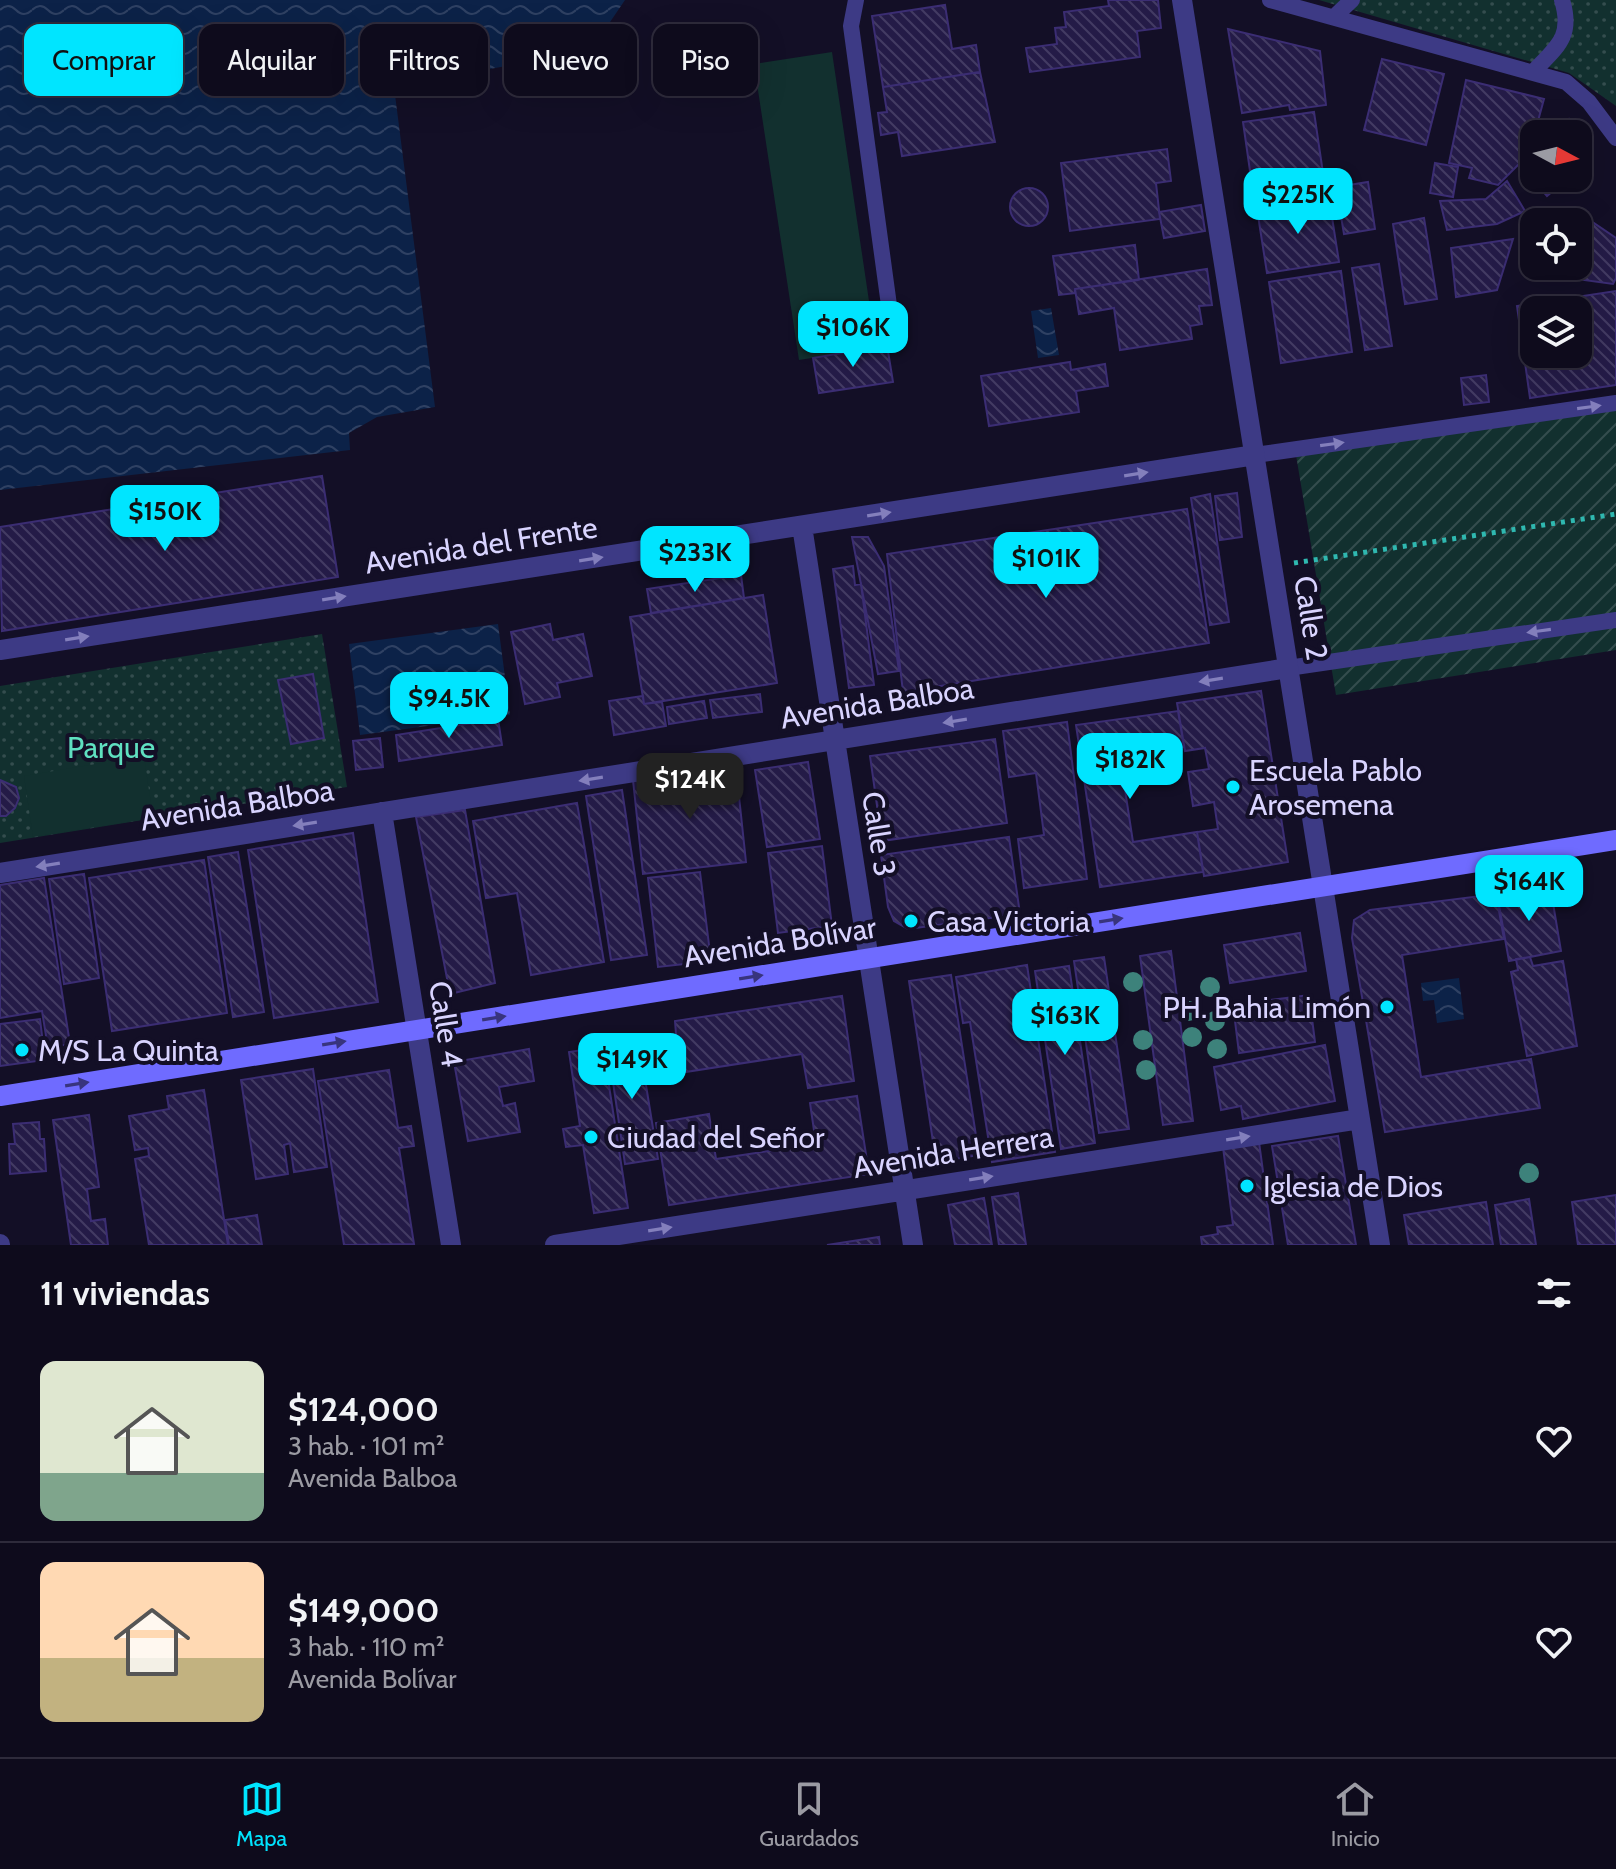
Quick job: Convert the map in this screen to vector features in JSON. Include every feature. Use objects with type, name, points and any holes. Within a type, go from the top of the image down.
[{"type":"street","name":"Calle 2","points":[[1182,0],[1380,1245]]},
{"type":"street","name":"Avenida del Frente","points":[[0,650],[1255,455]]},
{"type":"street","name":"Calle 3","points":[[802,526],[913,1245]]},
{"type":"street","name":"Avenida Balboa","points":[[0,873],[1288,668]]},
{"type":"street","name":"Calle 4","points":[[382,812],[451,1245]]},
{"type":"street","name":"Avenida Bolívar","points":[[0,1096],[1616,840]]},
{"type":"street","name":"Avenida Herrera","points":[[555,1245],[1360,1119]]},
{"type":"lane","points":[[856,0],[851,26],[891,320]]},
{"type":"lane","points":[[1270,0],[1566,82],[1589,102],[1616,138]]},
{"type":"lane","points":[[1334,17],[1338,0]]},
{"type":"lane","points":[[1334,17],[1352,0]]},
{"type":"lane","points":[[1534,71],[1559,45],[1568,21],[1562,0]]},
{"type":"lane","points":[[1255,455],[1616,403]]},
{"type":"lane","points":[[1288,668],[1616,620]]},
{"type":"path","points":[[1273,566],[1616,514]]},
{"type":"green space","points":[[1319,0],[1616,0],[1616,106],[1569,73]]},
{"type":"green space","points":[[832,52],[876,348],[799,360],[758,90],[758,63]]},
{"type":"green space","points":[[1616,404],[1616,650],[1336,695],[1296,455]]},
{"type":"green space","name":"Parque","points":[[322,634],[347,787],[0,843],[0,686]]},
{"type":"green space","points":[[144,756],[153,818],[33,837],[24,776]]},
{"type":"water","points":[[0,0],[625,0],[609,24],[504,24],[504,66],[488,69],[488,24],[360,24],[360,96],[395,96],[435,407],[377,417],[349,433],[350,450],[0,490]]},
{"type":"water","points":[[1051,308],[1059,355],[1038,358],[1031,311]]},
{"type":"water","points":[[498,624],[510,715],[360,735],[349,644]]},
{"type":"water","points":[[1459,978],[1464,1019],[1437,1023],[1434,1000],[1423,1001],[1421,983]]},
{"type":"building","points":[[1108,0],[1158,0],[1161,28],[1137,31],[1140,57],[1030,72],[1026,48],[1057,44],[1055,28],[1066,27],[1064,12],[1109,6]]},
{"type":"building","points":[[945,5],[952,49],[976,45],[980,72],[883,87],[872,16]]},
{"type":"building","points":[[1228,29],[1320,51],[1326,105],[1290,110],[1289,105],[1242,113]]},
{"type":"building","points":[[1382,59],[1444,74],[1426,145],[1364,130]]},
{"type":"building","points":[[980,72],[995,142],[902,156],[898,132],[881,135],[878,113],[887,112],[883,87]]},
{"type":"building","points":[[1466,80],[1544,99],[1538,120],[1520,120],[1520,163],[1498,185],[1469,178],[1472,168],[1449,163]]},
{"type":"building","points":[[1314,112],[1323,173],[1306,176],[1307,184],[1253,192],[1243,122]]},
{"type":"building","points":[[1167,149],[1171,181],[1156,183],[1160,219],[1070,231],[1061,163]]},
{"type":"building","points":[[1435,163],[1458,167],[1453,197],[1430,193]]},
{"type":"building","points":[[1507,181],[1523,208],[1520,208],[1520,213],[1497,224],[1447,230],[1440,201],[1486,199]]},
{"type":"building","points":[[1368,182],[1375,229],[1344,234],[1336,187]]},
{"type":"building","points":[[1029,188],[1043,193],[1048,207],[1043,221],[1029,226],[1015,221],[1010,207],[1015,193]]},
{"type":"building","points":[[1329,198],[1339,262],[1267,273],[1257,209]]},
{"type":"building","points":[[1201,205],[1205,231],[1164,238],[1159,212]]},
{"type":"building","points":[[1424,218],[1437,299],[1405,304],[1393,224]]},
{"type":"building","points":[[1592,222],[1616,238],[1616,278],[1613,284],[1584,280],[1592,280]]},
{"type":"building","points":[[1513,239],[1497,290],[1456,297],[1451,248]]},
{"type":"building","points":[[1135,245],[1139,280],[1075,289],[1075,293],[1059,295],[1053,256]]},
{"type":"building","points":[[1379,264],[1392,346],[1365,350],[1352,268]]},
{"type":"building","points":[[1207,269],[1212,305],[1199,306],[1202,324],[1190,326],[1192,339],[1120,350],[1114,308],[1079,314],[1075,289]]},
{"type":"building","points":[[1341,271],[1352,352],[1281,363],[1269,282]]},
{"type":"building","points":[[1616,291],[1616,385],[1530,398],[1526,368],[1592,368],[1592,296],[1583,296]]},
{"type":"building","points":[[887,345],[893,382],[819,393],[813,358]]},
{"type":"building","points":[[1070,362],[1071,370],[1105,364],[1108,386],[1076,391],[1079,412],[989,426],[981,376]]},
{"type":"building","points":[[1486,375],[1489,402],[1464,405],[1461,378]]},
{"type":"building","points":[[322,476],[338,577],[2,631],[0,527]]},
{"type":"building","points":[[1237,493],[1242,537],[1220,540],[1215,496]]},
{"type":"building","points":[[1210,494],[1229,622],[1210,625],[1191,498]]},
{"type":"building","points":[[1187,509],[1209,643],[903,692],[887,554]]},
{"type":"building","points":[[852,537],[868,537],[884,566],[899,671],[878,674]]},
{"type":"building","points":[[853,566],[855,585],[861,584],[874,685],[849,688],[833,569]]},
{"type":"building","points":[[741,575],[744,598],[651,613],[647,589]]},
{"type":"building","points":[[763,595],[777,683],[644,704],[630,617]]},
{"type":"building","points":[[550,624],[553,640],[583,634],[592,676],[557,683],[560,697],[525,704],[511,632]]},
{"type":"building","points":[[313,674],[324,738],[291,744],[278,680]]},
{"type":"building","name":"Escuela Pablo Arosemena","points":[[1261,691],[1288,862],[1204,876],[1197,832],[1218,829],[1214,802],[1193,806],[1188,772],[1209,769],[1205,748],[1185,751],[1177,703]]},
{"type":"building","points":[[760,694],[762,712],[713,718],[710,700]]},
{"type":"building","points":[[643,696],[644,704],[662,702],[666,726],[614,735],[609,701]]},
{"type":"building","points":[[704,701],[707,718],[669,724],[667,707]]},
{"type":"building","name":"Escuela Pablo Arosemena","points":[[1178,711],[1184,747],[1120,757],[1133,842],[1197,832],[1203,872],[1100,887],[1076,725]]},
{"type":"building","points":[[498,719],[502,745],[399,761],[396,735]]},
{"type":"building","points":[[1067,722],[1087,879],[1024,888],[1018,839],[1044,835],[1036,773],[1009,777],[1003,731]]},
{"type":"building","points":[[380,738],[383,767],[356,770],[353,741]]},
{"type":"building","points":[[995,739],[1007,823],[882,841],[870,756]]},
{"type":"building","points":[[808,762],[820,839],[767,847],[755,770]]},
{"type":"building","points":[[736,768],[746,862],[643,874],[633,780]]},
{"type":"building","points":[[0,780],[16,787],[19,798],[15,808],[6,816],[0,816]]},
{"type":"building","points":[[622,790],[647,955],[611,960],[586,796]]},
{"type":"building","points":[[577,803],[604,962],[531,975],[517,893],[486,898],[473,821]]},
{"type":"building","points":[[465,810],[495,983],[450,994],[416,817]]},
{"type":"building","points":[[353,833],[378,1002],[274,1018],[248,850]]},
{"type":"building","points":[[1009,837],[1020,914],[908,929],[894,921],[888,907],[881,855]]},
{"type":"building","points":[[822,846],[832,926],[778,933],[768,853]]},
{"type":"building","points":[[238,852],[264,1012],[233,1017],[208,857]]},
{"type":"building","points":[[204,860],[227,1013],[112,1031],[89,878]]},
{"type":"building","points":[[700,872],[711,961],[658,967],[648,878]]},
{"type":"building","points":[[84,874],[99,978],[64,984],[49,879]]},
{"type":"building","points":[[44,878],[70,1044],[48,1048],[42,1011],[0,1018],[0,885]]},
{"type":"building","points":[[1550,885],[1561,951],[1509,961],[1497,894]]},
{"type":"building","name":"PH. Bahia Limón","points":[[1496,894],[1504,939],[1402,955],[1421,1077],[1531,1059],[1540,1108],[1385,1132],[1352,938],[1354,920],[1370,910]]},
{"type":"building","points":[[1300,933],[1306,971],[1230,983],[1224,945]]},
{"type":"building","points":[[1171,951],[1193,1121],[1163,1125],[1140,956]]},
{"type":"building","points":[[1104,957],[1129,1129],[1099,1133],[1074,961]]},
{"type":"building","points":[[1530,957],[1533,966],[1563,961],[1577,1046],[1527,1056],[1511,972],[1518,970],[1516,959]]},
{"type":"building","points":[[1027,965],[1055,1152],[992,1162],[970,1022],[963,1023],[956,977]]},
{"type":"building","points":[[1069,966],[1095,1143],[1061,1149],[1035,971]]},
{"type":"building","points":[[951,975],[979,1155],[936,1162],[909,981]]},
{"type":"building","points":[[1309,995],[1315,1042],[1239,1053],[1233,1005]]},
{"type":"building","points":[[842,996],[854,1081],[808,1088],[802,1054],[679,1073],[675,1021]]},
{"type":"building","name":"M/S La Quinta","points":[[40,1019],[45,1060],[0,1066],[0,1024]]},
{"type":"building","points":[[638,1036],[658,1159],[625,1164],[607,1041]]},
{"type":"building","points":[[1325,1045],[1335,1101],[1243,1119],[1241,1106],[1221,1110],[1214,1067]]},
{"type":"building","name":"Ciudad del Señor","points":[[603,1047],[628,1208],[594,1213],[583,1145],[566,1147],[563,1129],[580,1126],[569,1052]]},
{"type":"building","points":[[529,1049],[534,1081],[499,1087],[503,1106],[515,1103],[520,1132],[468,1141],[454,1062]]},
{"type":"building","points":[[313,1069],[327,1167],[294,1172],[290,1143],[284,1145],[288,1174],[256,1179],[241,1080]]},
{"type":"building","points":[[389,1070],[398,1128],[411,1126],[414,1146],[399,1148],[414,1244],[344,1245],[318,1081]]},
{"type":"building","points":[[204,1090],[228,1245],[149,1245],[135,1159],[149,1156],[148,1148],[135,1150],[129,1116],[169,1109],[167,1096]]},
{"type":"building","points":[[857,1096],[869,1174],[669,1205],[656,1123],[709,1114],[716,1159],[816,1144],[810,1103]]},
{"type":"building","points":[[89,1115],[99,1187],[87,1189],[91,1221],[105,1219],[108,1245],[71,1245],[53,1120]]},
{"type":"building","points":[[39,1122],[40,1139],[44,1139],[46,1171],[10,1174],[9,1144],[15,1144],[13,1124]]},
{"type":"building","points":[[1338,1136],[1356,1245],[1288,1245],[1272,1146]]},
{"type":"building","name":"Iglesia de Dios","points":[[1259,1142],[1273,1245],[1202,1245],[1201,1237],[1218,1234],[1217,1227],[1233,1225],[1223,1147]]},
{"type":"building","points":[[1018,1193],[1026,1245],[999,1245],[992,1197]]},
{"type":"building","points":[[1616,1195],[1616,1245],[1578,1245],[1572,1202]]},
{"type":"building","points":[[984,1198],[992,1245],[955,1245],[948,1205]]},
{"type":"building","points":[[1529,1199],[1536,1245],[1501,1245],[1495,1205]]},
{"type":"building","points":[[1486,1202],[1493,1245],[1409,1245],[1404,1215]]},
{"type":"building","points":[[257,1215],[262,1245],[229,1245],[225,1220]]},
{"type":"building","points":[[879,1237],[880,1245],[827,1245]]},
{"type":"place","name":"Escuela Pablo Arosemena","points":[[1233,787]]},
{"type":"place","name":"Casa Victoria","points":[[911,921]]},
{"type":"place","name":"PH. Bahia Limón","points":[[1387,1007]]},
{"type":"place","name":"M/S La Quinta","points":[[22,1050]]},
{"type":"place","name":"Ciudad del Señor","points":[[591,1137]]},
{"type":"place","name":"Iglesia de Dios","points":[[1247,1186]]}]
